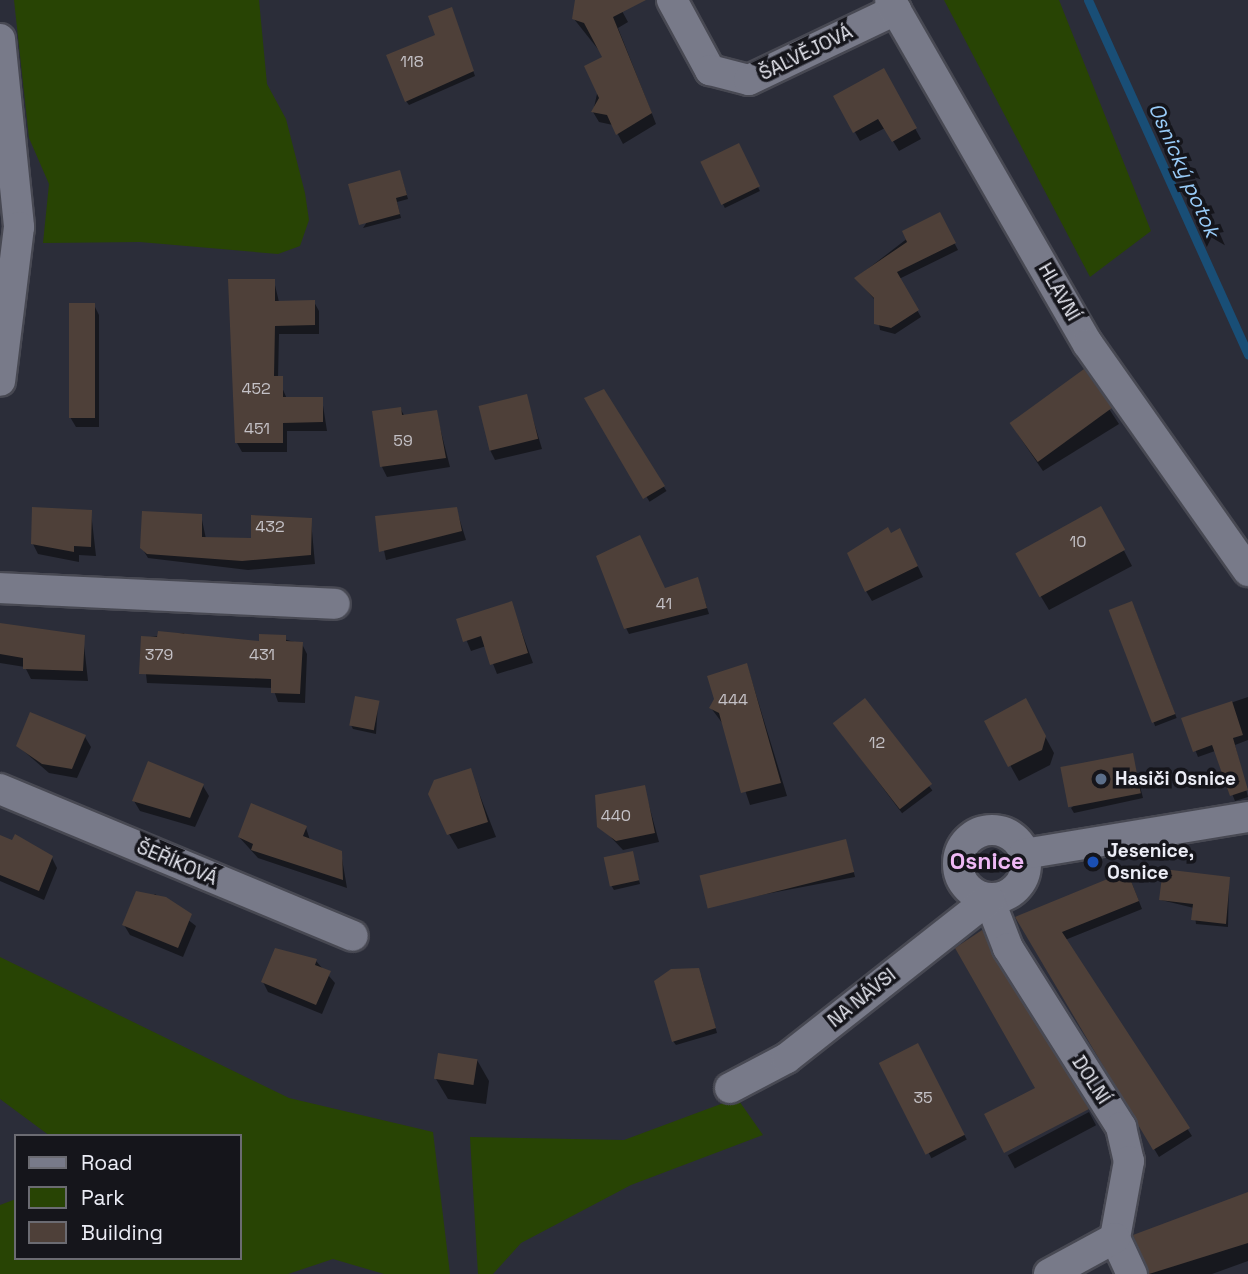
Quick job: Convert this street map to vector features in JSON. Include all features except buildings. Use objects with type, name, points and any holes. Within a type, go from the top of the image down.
[{"type":"street","name":"ŠALVĚJOVÁ","points":[[673,0],[710,70],[749,80],[893,5]]},
{"type":"street","name":"HLAVNÍ","points":[[893,5],[1088,344],[1248,571]]},
{"type":"street","points":[[0,39],[4,133],[19,227],[0,381]]},
{"type":"street","points":[[0,588],[335,604]]},
{"type":"street","name":"ŠEŘÍKOVÁ","points":[[0,789],[353,936]]},
{"type":"street","points":[[989,899],[961,879],[962,845],[992,830],[1012,837],[1024,855],[1248,817]]},
{"type":"street","name":"NA NÁVSI","points":[[730,1088],[787,1058],[989,899],[1018,886],[1024,855]]},
{"type":"street","name":"DOLNÍ","points":[[989,899],[1008,948],[1121,1127],[1129,1161],[1115,1238]]},
{"type":"street","points":[[1048,1274],[1115,1238],[1132,1274]]},
{"type":"green space","points":[[14,0],[259,0],[267,84],[286,119],[305,193],[309,220],[300,246],[278,254],[140,242],[43,243],[49,184],[29,138]]},
{"type":"green space","points":[[944,0],[1059,0],[1151,231],[1090,277]]},
{"type":"green space","points":[[0,957],[289,1098],[433,1132],[450,1274],[384,1274],[333,1259],[288,1274],[0,1274],[0,1205],[14,1200],[14,1260],[242,1260],[242,1134],[47,1134],[0,1099]]},
{"type":"green space","points":[[737,1098],[763,1135],[631,1185],[521,1243],[493,1274],[478,1274],[470,1137],[624,1140]]},
{"type":"waterway","name":"Osnický potok","points":[[1088,0],[1248,355]]},
{"type":"place","name":"Hasiči Osnice","points":[[1101,779]]},
{"type":"place","name":"Jesenice, Osnice","points":[[1093,862]]},
{"type":"district","name":"Osnice","points":[[987,861]]}]
